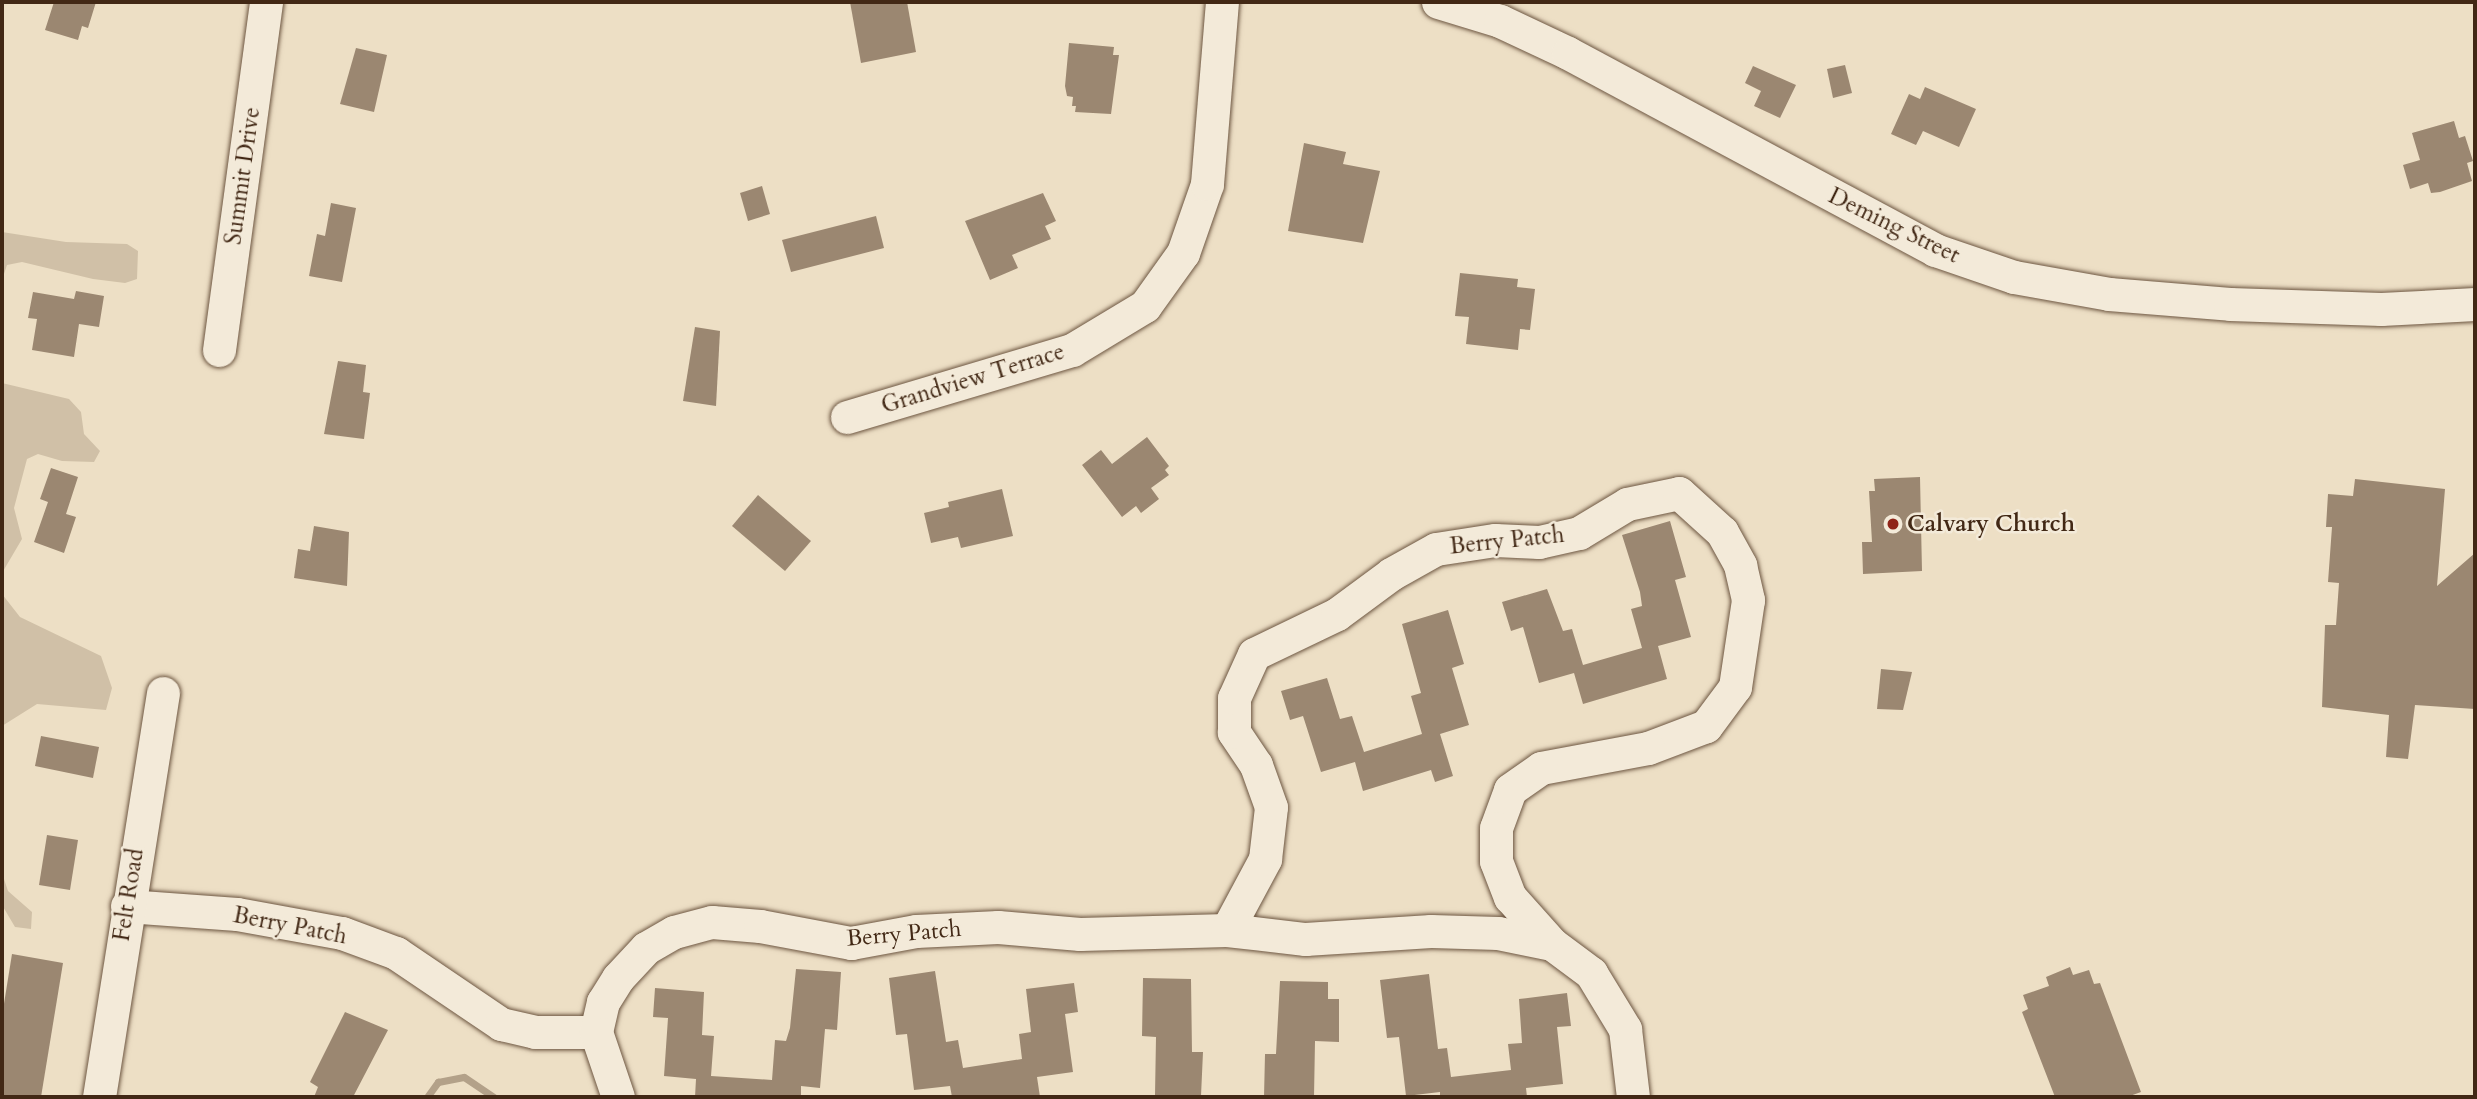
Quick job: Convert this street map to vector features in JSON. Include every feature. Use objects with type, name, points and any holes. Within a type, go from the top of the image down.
[{"type":"street","name":"Summit Drive","points":[[219,350],[267,2]]},
{"type":"street","name":"Grandview Terrace","points":[[847,416],[1072,350],[1144,306],[1183,253],[1207,184],[1222,2]]},
{"type":"street","name":"Deming Street","points":[[1444,2],[1500,21],[1568,53],[1935,250],[2014,277],[2109,294],[2230,304],[2381,309],[2475,304]]},
{"type":"street","name":"Berry Patch","points":[[1227,930],[1265,859],[1271,807],[1256,765],[1234,732],[1234,698],[1254,654],[1337,614],[1391,574],[1436,549],[1496,540],[1539,542],[1579,533],[1627,504],[1679,493],[1722,532],[1740,565],[1748,600],[1734,687],[1706,726],[1648,748],[1541,768],[1510,790],[1496,828],[1496,861],[1510,897],[1552,944],[1591,974],[1625,1029],[1633,1097]]},
{"type":"street","name":"Felt Road","points":[[99,1097],[127,906],[163,693]]},
{"type":"street","name":"Berry Patch","points":[[127,906],[237,914],[342,933],[396,953],[501,1024],[535,1032],[596,1031],[613,986],[646,948],[674,932],[712,922],[761,926],[851,943],[916,931],[998,927],[1080,934],[1227,930],[1305,939],[1431,931],[1498,933],[1552,944]]},
{"type":"street","points":[[596,1031],[618,1097]]},
{"type":"shaded area","points":[[2,232],[66,242],[127,244],[138,251],[137,279],[125,283],[93,279],[22,262],[7,265],[2,280]]},
{"type":"shaded area","points":[[2,383],[69,399],[81,412],[84,434],[100,451],[94,462],[62,461],[38,454],[27,459],[14,508],[22,539],[2,573]]},
{"type":"shaded area","points":[[2,594],[20,617],[101,656],[112,688],[106,710],[37,704],[2,726]]},
{"type":"shaded area","points":[[2,873],[8,891],[32,912],[31,929],[15,927],[2,905]]},
{"type":"building","points":[[54,2],[96,2],[88,28],[82,26],[78,40],[45,30]]},
{"type":"building","points":[[850,2],[907,2],[916,52],[861,63]]},
{"type":"building","points":[[1069,43],[1114,47],[1113,55],[1119,55],[1111,114],[1075,112],[1076,106],[1072,106],[1073,97],[1067,96],[1065,86]]},
{"type":"building","points":[[356,48],[387,55],[374,112],[340,104]]},
{"type":"building","points":[[1845,65],[1852,93],[1833,98],[1827,69]]},
{"type":"building","points":[[1753,66],[1796,85],[1780,118],[1754,106],[1761,91],[1745,83]]},
{"type":"building","points":[[1925,87],[1976,109],[1959,147],[1923,131],[1916,145],[1891,134],[1909,94],[1920,99]]},
{"type":"building","points":[[2454,121],[2459,138],[2465,136],[2473,161],[2467,163],[2472,181],[2440,192],[2431,193],[2428,183],[2410,189],[2403,165],[2420,160],[2412,133]]},
{"type":"building","points":[[1304,143],[1346,152],[1343,164],[1380,171],[1363,243],[1288,231]]},
{"type":"building","points":[[762,186],[770,214],[748,221],[740,193]]},
{"type":"building","points":[[1043,193],[1056,221],[1045,226],[1051,239],[1012,255],[1018,268],[990,280],[965,221]]},
{"type":"building","points":[[331,203],[356,208],[342,282],[309,276],[317,234],[325,236]]},
{"type":"building","points":[[876,216],[884,248],[791,272],[782,240]]},
{"type":"building","points":[[1460,273],[1518,279],[1517,287],[1535,289],[1530,330],[1520,329],[1518,350],[1466,344],[1469,317],[1455,316]]},
{"type":"building","points":[[76,291],[104,296],[99,327],[79,324],[74,357],[32,350],[37,319],[28,318],[33,292],[74,299]]},
{"type":"building","points":[[695,327],[720,331],[716,406],[683,401]]},
{"type":"building","points":[[338,361],[366,365],[363,392],[370,393],[364,439],[324,434]]},
{"type":"building","points":[[1147,437],[1169,466],[1165,470],[1169,475],[1151,488],[1159,499],[1141,513],[1136,506],[1122,517],[1082,465],[1101,450],[1112,464]]},
{"type":"building","points":[[51,468],[78,477],[66,514],[76,517],[64,553],[34,542],[48,502],[40,499]]},
{"type":"building","name":"Calvary Church","points":[[1920,477],[1922,571],[1863,574],[1862,542],[1872,542],[1869,491],[1875,491],[1874,479]]},
{"type":"building","points":[[2355,479],[2445,489],[2437,586],[2475,553],[2475,709],[2415,705],[2408,759],[2386,757],[2389,715],[2322,707],[2325,625],[2336,625],[2339,583],[2328,582],[2332,527],[2326,527],[2328,494],[2353,496]]},
{"type":"building","points":[[1002,489],[1013,536],[961,548],[958,537],[931,543],[924,513],[949,507],[948,502]]},
{"type":"building","points":[[758,495],[811,541],[785,571],[732,526]]},
{"type":"building","points":[[1670,521],[1686,577],[1675,580],[1691,637],[1658,646],[1667,679],[1583,704],[1574,673],[1539,683],[1523,627],[1511,631],[1502,602],[1547,589],[1563,631],[1572,629],[1583,665],[1642,648],[1631,609],[1642,606],[1640,592],[1622,535]]},
{"type":"building","points":[[314,526],[349,532],[347,586],[294,578],[298,549],[310,551]]},
{"type":"building","points":[[1448,610],[1464,664],[1452,668],[1469,725],[1440,734],[1453,776],[1435,782],[1431,770],[1363,791],[1355,762],[1321,772],[1303,716],[1290,720],[1281,691],[1327,678],[1340,719],[1352,716],[1364,752],[1422,734],[1411,696],[1421,693],[1402,624]]},
{"type":"building","points":[[1881,669],[1912,672],[1903,710],[1877,709]]},
{"type":"building","points":[[41,736],[99,747],[93,778],[35,766]]},
{"type":"building","points":[[47,835],[78,840],[70,890],[39,885]]},
{"type":"building","points":[[12,954],[63,963],[41,1097],[2,1095],[2,1016]]},
{"type":"building","points":[[2070,967],[2073,975],[2089,970],[2094,984],[2100,983],[2141,1092],[2127,1097],[2055,1097],[2022,1012],[2028,1009],[2023,995],[2049,986],[2046,977]]},
{"type":"building","points":[[796,969],[841,972],[837,1030],[825,1029],[820,1088],[801,1086],[801,1097],[695,1097],[696,1079],[664,1076],[668,1018],[653,1017],[655,988],[704,992],[702,1035],[714,1036],[711,1076],[772,1080],[775,1040],[786,1041],[790,1028]]},
{"type":"building","points":[[935,971],[946,1042],[958,1040],[963,1068],[1022,1059],[1019,1034],[1031,1032],[1026,989],[1074,983],[1078,1012],[1065,1014],[1073,1072],[1037,1077],[1040,1097],[952,1097],[950,1086],[914,1090],[907,1034],[896,1035],[889,978]]},
{"type":"building","points":[[1429,974],[1438,1049],[1447,1048],[1451,1077],[1511,1070],[1508,1044],[1522,1043],[1519,999],[1567,993],[1571,1026],[1557,1027],[1563,1084],[1526,1088],[1527,1097],[1440,1097],[1440,1092],[1406,1096],[1399,1037],[1387,1038],[1380,980]]},
{"type":"building","points":[[1143,978],[1191,979],[1192,1052],[1203,1052],[1201,1096],[1155,1095],[1156,1037],[1142,1036]]},
{"type":"building","points":[[1280,981],[1328,982],[1328,999],[1339,999],[1339,1042],[1315,1041],[1314,1097],[1264,1097],[1265,1054],[1276,1054]]},
{"type":"building","points":[[345,1012],[388,1030],[353,1097],[314,1097],[318,1087],[310,1082]]},
{"type":"waterway","points":[[427,1097],[438,1082],[464,1077],[494,1097]]},
{"type":"place","name":"Calvary Church","points":[[1893,524]]}]
